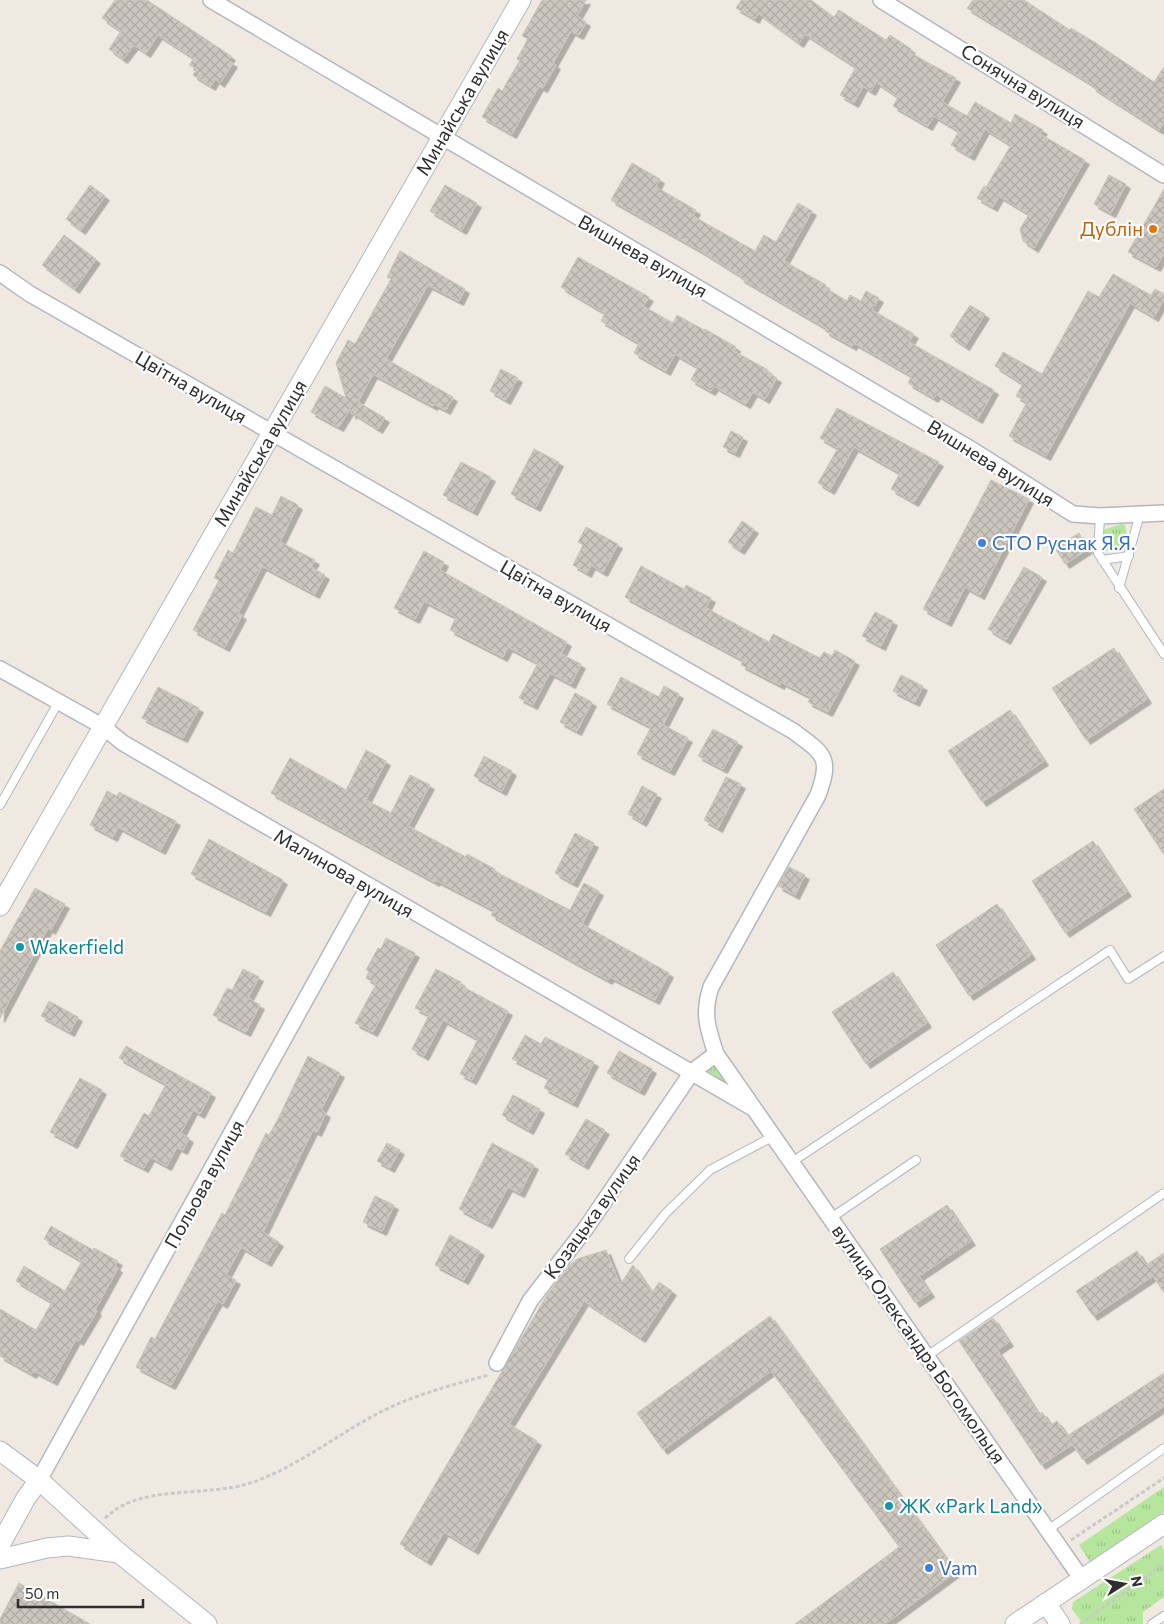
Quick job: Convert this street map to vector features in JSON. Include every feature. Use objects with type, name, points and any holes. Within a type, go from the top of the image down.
[{"type":"street","name":"Вишнева вулиця","points":[[212,0],[442,138],[974,451],[1073,514],[1100,516]]},
{"type":"street","name":"Минайська вулиця","points":[[0,906],[521,0]]},
{"type":"street","name":"Сонячна вулиця","points":[[881,0],[1164,175]]},
{"type":"street","name":"Цвітна вулиця","points":[[0,273],[30,294],[793,731],[818,749],[825,761],[826,774],[818,795],[710,987],[705,1005],[706,1022],[716,1054],[756,1110]]},
{"type":"street","points":[[1100,516],[1164,513]]},
{"type":"street","name":"Малинова вулиця","points":[[0,668],[58,703],[102,726],[123,744],[756,1110]]},
{"type":"street","name":"Польова вулиця","points":[[39,1480],[368,887]]},
{"type":"street","name":"Козацька вулиця","points":[[497,1363],[530,1301],[586,1228],[692,1072],[716,1054]]},
{"type":"street","name":"вулиця Олександра Богомольця","points":[[756,1110],[1081,1578]]},
{"type":"street","points":[[0,1451],[39,1480],[92,1526],[119,1553],[207,1624]]},
{"type":"street","points":[[0,1545],[26,1498],[39,1480]]},
{"type":"street","points":[[1015,1624],[1164,1524]]},
{"type":"street","points":[[0,1559],[47,1548],[68,1546],[119,1553]]},
{"type":"street","points":[[1046,1603],[1060,1624]]},
{"type":"lane","points":[[1120,588],[1140,514]]},
{"type":"lane","points":[[1100,516],[1098,553],[1164,654]]},
{"type":"lane","points":[[1102,560],[1129,556]]},
{"type":"lane","points":[[0,805],[58,703]]},
{"type":"lane","points":[[792,1162],[1110,950],[1128,979],[1164,956]]},
{"type":"lane","points":[[629,1259],[666,1213],[710,1170],[774,1136]]},
{"type":"lane","points":[[831,1218],[916,1160]]},
{"type":"lane","points":[[927,1356],[1164,1193]]},
{"type":"lane","points":[[1048,1530],[1164,1448]]},
{"type":"lane","points":[[1152,1624],[1164,1616]]},
{"type":"path","points":[[92,1526],[124,1504],[180,1493],[222,1490],[248,1484],[282,1469],[391,1407],[490,1374],[497,1363]]},
{"type":"path","points":[[1060,1547],[1164,1478]]},
{"type":"path","points":[[1080,1624],[1164,1564]]},
{"type":"green space","points":[[1121,524],[1125,525],[1128,541],[1120,549],[1110,552],[1101,549],[1103,530]]},
{"type":"green space","points":[[714,1065],[731,1086],[706,1074]]},
{"type":"green space","points":[[1164,1487],[1164,1512],[1090,1562],[1079,1545]]},
{"type":"green space","points":[[1161,1545],[1164,1550],[1164,1597],[1143,1612],[1143,1624],[1083,1624],[1072,1609],[1073,1602]]},
{"type":"building","points":[[115,0],[147,0],[231,56],[228,60],[233,63],[220,83],[215,79],[211,86],[193,75],[197,69],[189,65],[194,58],[158,35],[146,53],[134,45],[123,59],[109,49],[121,31],[102,18]]},
{"type":"building","points":[[542,0],[586,0],[577,16],[586,22],[579,35],[571,31],[553,63],[556,65],[543,88],[539,86],[512,134],[482,117],[498,88],[502,91],[520,60],[517,59],[528,39],[522,36]]},
{"type":"building","points":[[741,0],[811,0],[834,17],[839,10],[886,40],[890,35],[911,49],[909,52],[956,78],[942,102],[967,116],[975,102],[1011,123],[1015,114],[1043,130],[1040,134],[1085,160],[1034,248],[1023,241],[1020,229],[1029,214],[999,196],[993,207],[977,198],[984,186],[986,187],[1011,145],[985,129],[970,156],[951,145],[959,131],[934,116],[928,126],[893,106],[898,97],[876,82],[871,91],[863,86],[854,103],[840,95],[856,67],[805,34],[799,43],[758,13],[755,19],[736,8]]},
{"type":"building","points":[[973,0],[1024,0],[1070,30],[1071,28],[1096,43],[1154,82],[1164,67],[1164,122],[1159,130],[1092,87],[1093,85],[967,8]]},
{"type":"building","points":[[632,163],[660,179],[656,187],[696,210],[693,216],[755,251],[764,235],[776,242],[798,203],[812,211],[784,261],[826,285],[824,287],[847,301],[850,295],[861,301],[866,291],[879,298],[872,310],[914,334],[909,342],[994,390],[978,419],[936,394],[934,398],[908,383],[912,376],[854,343],[852,346],[825,331],[826,328],[740,278],[741,276],[701,251],[611,200]]},
{"type":"building","points":[[1109,175],[1126,184],[1111,213],[1094,204]]},
{"type":"building","points":[[90,185],[105,196],[81,230],[66,219]]},
{"type":"building","points":[[445,185],[477,203],[462,230],[430,211]]},
{"type":"building","name":"Дублін","points":[[1164,189],[1164,253],[1156,267],[1128,252]]},
{"type":"building","points":[[64,235],[96,259],[75,289],[42,265]]},
{"type":"building","points":[[400,251],[465,289],[459,301],[428,285],[386,359],[453,397],[446,410],[434,404],[433,406],[373,374],[358,402],[385,418],[378,429],[353,413],[352,415],[350,409],[339,427],[311,412],[325,386],[346,398],[336,363],[348,340],[355,344],[391,279],[387,277]]},
{"type":"building","points":[[578,257],[649,297],[643,306],[673,323],[677,315],[705,329],[736,347],[734,351],[768,370],[767,372],[777,378],[765,399],[753,392],[746,404],[714,386],[711,391],[691,380],[698,367],[675,354],[666,371],[634,353],[639,343],[601,321],[605,313],[561,287]]},
{"type":"building","points":[[1113,274],[1151,295],[1155,289],[1164,294],[1164,299],[1154,317],[1130,303],[1046,456],[1009,436],[1027,402],[1016,396],[1023,384],[995,366],[1003,352],[1042,374],[1088,291],[1099,297]]},
{"type":"building","points":[[970,305],[985,314],[965,346],[950,336]]},
{"type":"building","points":[[501,369],[518,378],[506,400],[490,391]]},
{"type":"building","points":[[837,408],[939,462],[914,502],[891,489],[900,473],[854,447],[830,490],[818,483],[838,448],[820,438]]},
{"type":"building","points":[[731,431],[743,437],[735,453],[723,447]]},
{"type":"building","points":[[534,449],[559,462],[536,507],[511,494]]},
{"type":"building","points":[[461,462],[491,477],[473,511],[443,495]]},
{"type":"building","name":"СТО Руснак Я.Я.","points":[[991,480],[1029,499],[980,595],[965,587],[947,622],[923,609]]},
{"type":"building","points":[[281,496],[298,505],[280,542],[315,560],[311,567],[325,575],[315,594],[262,566],[238,613],[242,615],[225,647],[193,630],[219,580],[214,578],[228,550],[233,553],[256,507],[272,515]]},
{"type":"building","points":[[742,521],[754,529],[740,550],[728,542]]},
{"type":"building","points":[[586,527],[618,544],[603,572],[591,565],[587,573],[573,565],[583,545],[578,542]]},
{"type":"building","points":[[1079,533],[1088,549],[1065,564],[1055,548]]},
{"type":"building","points":[[424,551],[444,562],[440,570],[567,642],[561,654],[581,664],[571,684],[550,673],[533,705],[519,698],[538,663],[508,647],[503,657],[450,630],[456,617],[424,601],[415,619],[394,608]]},
{"type":"building","points":[[641,566],[684,589],[686,585],[711,598],[706,608],[769,642],[773,634],[820,658],[824,652],[832,656],[835,650],[855,661],[828,712],[808,702],[811,697],[781,682],[780,685],[741,665],[743,660],[625,597]]},
{"type":"building","points":[[1024,567],[1042,577],[1006,640],[988,629]]},
{"type":"building","points":[[875,612],[893,621],[881,646],[862,636]]},
{"type":"building","points":[[1114,648],[1147,699],[1086,740],[1052,688]]},
{"type":"building","points":[[901,675],[923,686],[915,702],[893,691]]},
{"type":"building","points":[[621,677],[659,697],[664,686],[679,694],[663,725],[688,738],[670,771],[637,754],[651,727],[607,704]]},
{"type":"building","points":[[158,687],[199,708],[183,738],[142,718]]},
{"type":"building","points":[[575,693],[592,702],[577,731],[560,722]]},
{"type":"building","points":[[1010,710],[1044,761],[982,802],[948,751]]},
{"type":"building","points":[[713,729],[738,742],[723,769],[698,756]]},
{"type":"building","points":[[366,750],[386,761],[366,800],[391,813],[410,775],[430,785],[408,826],[466,857],[467,854],[495,869],[494,871],[570,910],[584,883],[599,891],[582,924],[669,973],[655,1000],[610,977],[608,980],[580,965],[491,915],[494,910],[436,880],[435,882],[271,793],[290,758],[346,790]]},
{"type":"building","points":[[484,756],[512,771],[502,791],[474,776]]},
{"type":"building","points":[[726,777],[741,784],[718,828],[704,820]]},
{"type":"building","points":[[642,786],[657,794],[642,822],[628,814]]},
{"type":"building","points":[[1164,789],[1164,855],[1134,809]]},
{"type":"building","points":[[107,791],[117,796],[119,792],[176,821],[161,850],[118,827],[113,837],[90,825]]},
{"type":"building","points":[[575,833],[594,843],[573,883],[555,873]]},
{"type":"building","points":[[209,839],[283,880],[266,912],[191,874]]},
{"type":"building","points":[[1093,841],[1127,892],[1065,933],[1032,881]]},
{"type":"building","points":[[789,867],[805,875],[795,895],[778,886]]},
{"type":"building","points":[[35,888],[65,904],[51,930],[48,928],[0,1018],[0,951]]},
{"type":"building","points":[[997,904],[1031,955],[969,996],[936,945]]},
{"type":"building","points":[[386,938],[415,953],[373,1032],[355,1023],[376,984],[366,978],[369,971],[366,970],[378,948],[381,949]]},
{"type":"building","points":[[243,969],[259,977],[248,998],[260,1005],[246,1032],[213,1015],[227,988],[232,990]]},
{"type":"building","points":[[436,969],[461,982],[460,985],[508,1011],[472,1080],[460,1074],[478,1039],[443,1020],[424,1056],[412,1049],[429,1015],[415,1008]]},
{"type":"building","points":[[893,972],[927,1023],[866,1064],[832,1012]]},
{"type":"building","points":[[49,1001],[78,1017],[70,1032],[41,1016]]},
{"type":"building","points":[[525,1035],[541,1044],[545,1037],[594,1062],[573,1103],[544,1088],[549,1078],[512,1059]]},
{"type":"building","points":[[126,1046],[211,1093],[200,1114],[193,1110],[181,1133],[189,1138],[183,1150],[177,1147],[167,1166],[150,1157],[144,1168],[120,1156],[144,1113],[149,1116],[166,1084],[119,1058]]},
{"type":"building","points":[[619,1051],[652,1069],[640,1091],[607,1073]]},
{"type":"building","points":[[308,1056],[340,1073],[321,1110],[326,1113],[317,1132],[313,1130],[263,1232],[279,1242],[267,1262],[241,1247],[226,1275],[236,1280],[223,1304],[218,1301],[171,1385],[136,1367],[151,1337],[155,1339],[222,1213],[225,1215],[266,1133],[269,1135],[277,1121]]},
{"type":"building","points":[[80,1078],[102,1090],[73,1144],[50,1132]]},
{"type":"building","points":[[513,1095],[540,1109],[529,1130],[502,1115]]},
{"type":"building","points":[[586,1119],[605,1130],[584,1165],[565,1154]]},
{"type":"building","points":[[387,1143],[400,1150],[390,1168],[377,1161]]},
{"type":"building","points":[[492,1143],[534,1165],[520,1193],[508,1187],[488,1224],[459,1209]]},
{"type":"building","points":[[375,1196],[394,1205],[382,1231],[363,1222]]},
{"type":"building","points":[[947,1205],[971,1241],[919,1276],[930,1293],[915,1303],[880,1249]]},
{"type":"building","points":[[51,1226],[93,1250],[94,1248],[118,1261],[115,1266],[118,1268],[95,1310],[97,1311],[79,1341],[76,1339],[53,1381],[34,1371],[32,1374],[0,1356],[0,1309],[36,1330],[52,1302],[16,1281],[24,1266],[65,1291],[82,1261],[44,1239]]},
{"type":"building","points":[[450,1235],[480,1251],[464,1280],[435,1265]]},
{"type":"building","points":[[606,1250],[620,1285],[633,1265],[652,1293],[659,1282],[672,1291],[641,1338],[584,1301],[509,1424],[537,1441],[474,1550],[444,1532],[427,1561],[400,1544],[547,1295],[570,1265],[577,1259]]},
{"type":"building","points":[[1137,1251],[1146,1265],[1164,1253],[1164,1293],[1153,1276],[1093,1316],[1076,1291]]},
{"type":"building","name":"ЖК «Park Land»","points":[[770,1316],[956,1572],[885,1624],[795,1624],[899,1547],[771,1371],[663,1450],[637,1413]]},
{"type":"building","points":[[993,1318],[1009,1342],[997,1350],[1039,1415],[1042,1412],[1051,1425],[1057,1421],[1073,1444],[1041,1465],[959,1341]]},
{"type":"building","points":[[1164,1373],[1164,1406],[1083,1460],[1067,1436]]},
{"type":"building","points":[[19,1583],[90,1624],[0,1624],[0,1619]]},
{"type":"place","name":"Дублін","points":[[1153,229]]},
{"type":"place","name":"СТО Руснак Я.Я.","points":[[982,543]]},
{"type":"place","name":"Wakerfield","points":[[20,947]]},
{"type":"place","name":"ЖК «Park Land»","points":[[889,1506]]},
{"type":"place","name":"Vam","points":[[929,1568]]}]
